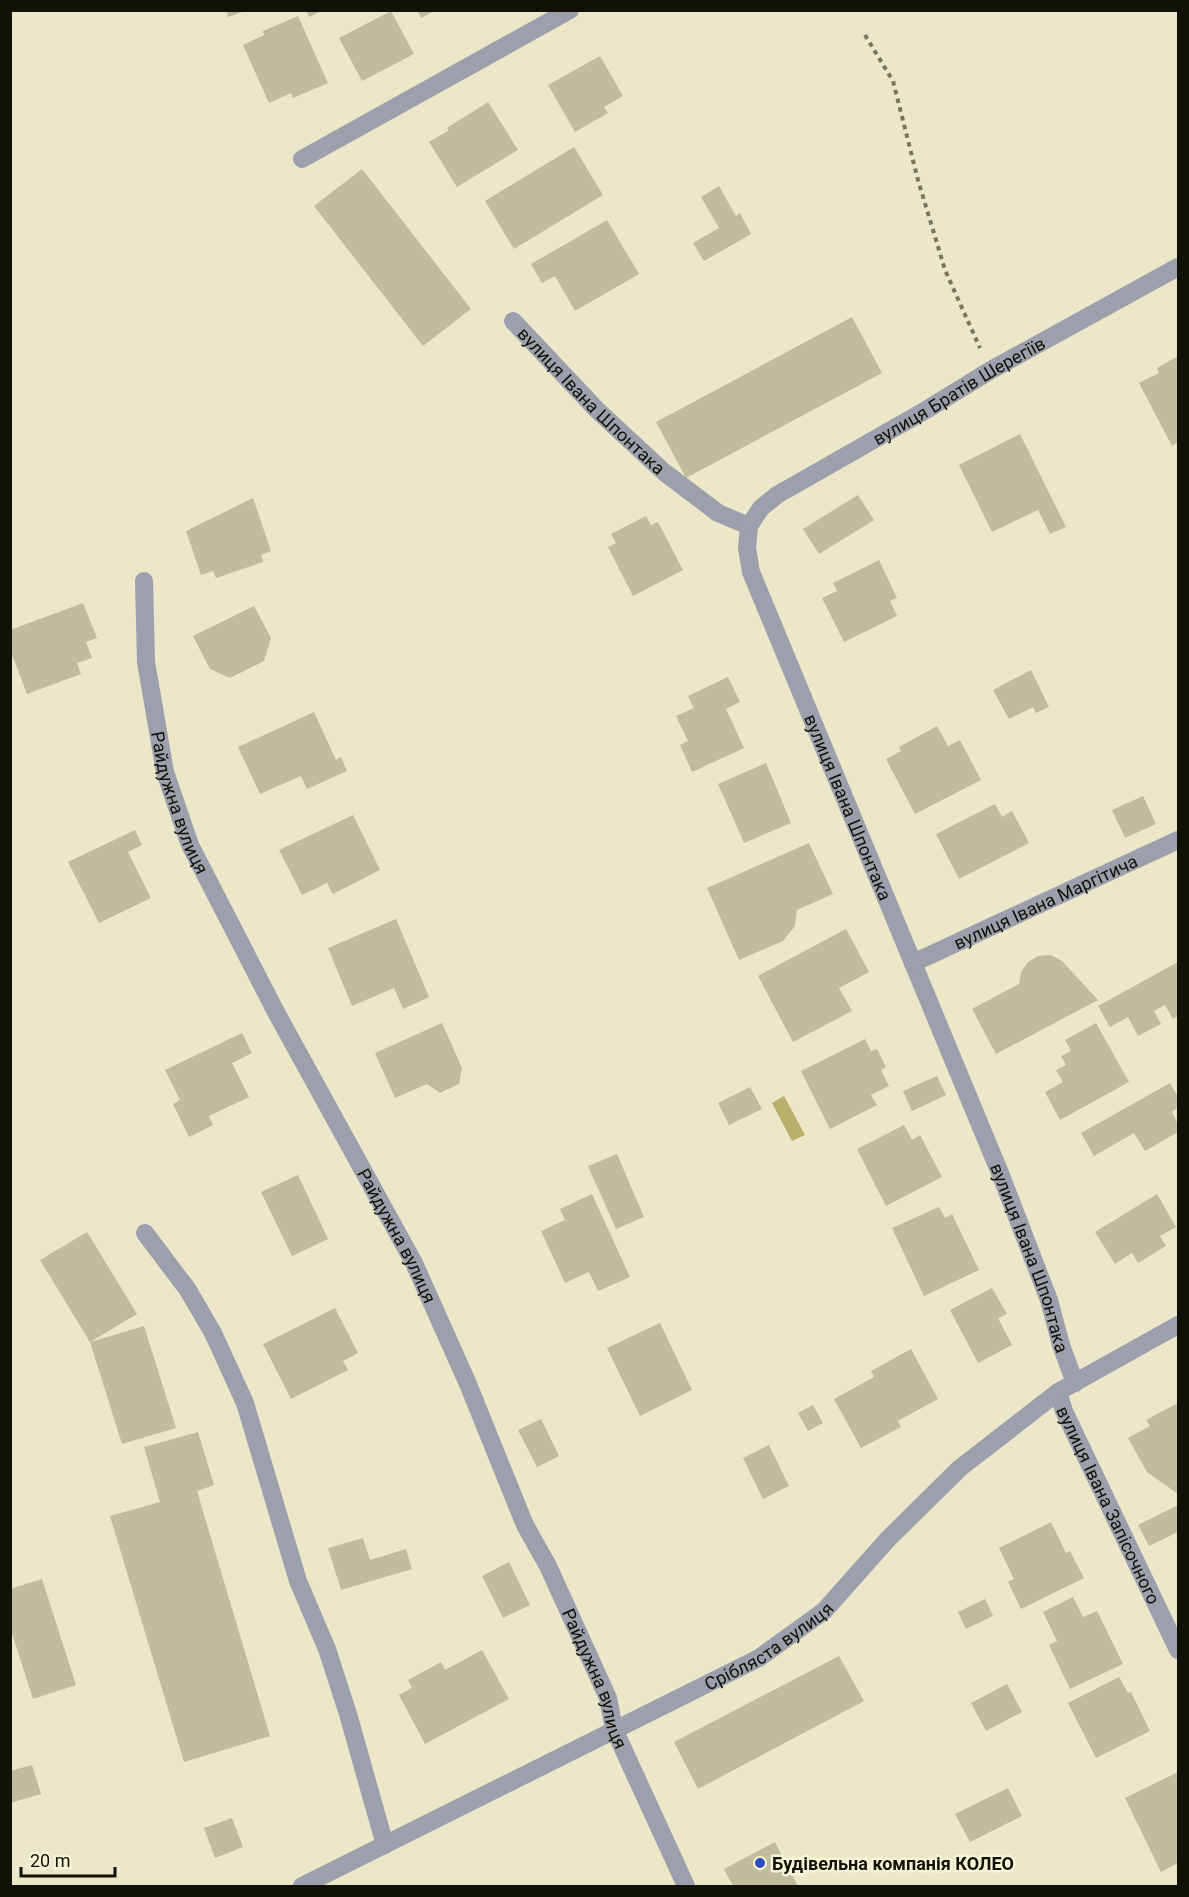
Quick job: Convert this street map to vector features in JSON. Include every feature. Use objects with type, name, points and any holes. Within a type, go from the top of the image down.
[{"type":"street","points":[[302,159],[570,10]]},
{"type":"street","name":"вулиця Братів Шерегіїв","points":[[749,526],[760,508],[777,495],[991,370],[1179,267]]},
{"type":"street","name":"вулиця Івана Шпонтака","points":[[513,321],[597,410],[664,472],[718,513],[749,526],[747,548],[751,572],[1000,1173],[1049,1300],[1061,1345],[1075,1383]]},
{"type":"street","name":"Райдужна вулиця","points":[[144,581],[146,662],[165,772],[190,845],[277,1014],[414,1263],[468,1384],[525,1525],[548,1566],[608,1698],[614,1730],[686,1887]]},
{"type":"street","name":"вулиця Івана Маргітича","points":[[913,963],[1179,840]]},
{"type":"street","points":[[146,1233],[188,1290],[213,1333],[245,1403],[298,1581],[327,1649],[348,1714],[385,1845]]},
{"type":"street","name":"Срібляста вулиця","points":[[302,1887],[759,1658],[824,1611],[888,1539],[960,1468],[1058,1392],[1179,1325]]},
{"type":"street","name":"вулиця Івана Запісочного","points":[[1058,1392],[1064,1411],[1179,1650]]},
{"type":"path","points":[[865,35],[892,81],[945,270],[991,370]]},
{"type":"shaded area","points":[[784,1096],[805,1135],[792,1141],[772,1103]]},
{"type":"building","points":[[226,10],[245,10],[245,11],[228,17]]},
{"type":"building","points":[[306,10],[323,10],[309,17]]},
{"type":"building","points":[[417,10],[436,10],[421,18]]},
{"type":"building","points":[[391,11],[414,54],[362,81],[339,38]]},
{"type":"building","points":[[298,16],[328,83],[293,98],[291,93],[269,103],[243,45],[264,35],[263,31]]},
{"type":"building","points":[[600,56],[623,96],[604,107],[608,113],[575,132],[548,85]]},
{"type":"building","points":[[488,102],[518,150],[457,187],[429,142]]},
{"type":"building","points":[[574,147],[603,195],[514,249],[485,201]]},
{"type":"building","points":[[362,169],[471,309],[423,346],[314,206]]},
{"type":"building","points":[[719,186],[736,216],[740,213],[751,234],[704,261],[693,243],[719,228],[701,197]]},
{"type":"building","points":[[607,220],[639,274],[575,311],[555,276],[542,283],[531,264]]},
{"type":"building","points":[[852,317],[882,373],[686,478],[656,422]]},
{"type":"building","points":[[1178,356],[1178,442],[1172,446],[1139,383],[1159,373],[1157,368]]},
{"type":"building","points":[[1020,434],[1066,527],[1050,534],[1038,510],[992,532],[959,465]]},
{"type":"building","points":[[858,495],[874,520],[819,554],[803,529]]},
{"type":"building","points":[[253,498],[271,551],[261,555],[263,562],[216,578],[213,571],[201,575],[186,531]]},
{"type":"building","points":[[646,516],[651,525],[658,522],[683,570],[633,596],[608,547],[616,543],[611,534]]},
{"type":"building","points":[[879,560],[897,598],[890,601],[897,616],[844,642],[822,598],[837,591],[833,583]]},
{"type":"building","points":[[83,603],[97,638],[86,642],[92,658],[77,663],[81,674],[27,694],[10,649],[10,630]]},
{"type":"building","points":[[254,606],[271,638],[264,661],[230,678],[210,669],[193,636]]},
{"type":"building","points":[[1031,670],[1049,707],[1036,713],[1033,707],[1009,719],[993,690]]},
{"type":"building","points":[[728,677],[740,702],[726,709],[744,748],[692,772],[680,745],[688,741],[676,716],[694,708],[688,696]]},
{"type":"building","points":[[314,712],[336,760],[341,757],[347,771],[307,789],[301,776],[260,794],[238,747]]},
{"type":"building","points":[[937,726],[948,746],[960,740],[981,780],[915,814],[886,759],[901,751],[899,747]]},
{"type":"building","points":[[766,763],[791,823],[744,843],[718,784]]},
{"type":"building","points":[[1143,796],[1156,824],[1125,838],[1112,810]]},
{"type":"building","points":[[995,804],[1002,817],[1012,811],[1029,843],[959,879],[936,834]]},
{"type":"building","points":[[353,815],[380,870],[333,894],[327,883],[302,895],[279,850]]},
{"type":"building","points":[[135,830],[142,845],[128,852],[151,898],[99,923],[68,862]]},
{"type":"building","points":[[809,843],[833,894],[797,910],[795,926],[783,941],[739,960],[707,888]]},
{"type":"building","points":[[396,919],[429,997],[403,1009],[394,988],[352,1006],[328,948]]},
{"type":"building","points":[[846,929],[869,972],[839,988],[852,1011],[793,1042],[758,976]]},
{"type":"building","points":[[1051,955],[1062,961],[1098,1000],[996,1054],[972,1009],[1019,984],[1021,972],[1028,962],[1038,956]]},
{"type":"building","points":[[1178,962],[1178,1016],[1173,1019],[1165,1005],[1154,1011],[1161,1024],[1138,1036],[1128,1017],[1110,1027],[1098,1006]]},
{"type":"building","points":[[442,1023],[462,1068],[459,1084],[440,1093],[427,1084],[395,1098],[375,1053]]},
{"type":"building","points":[[1096,1023],[1129,1082],[1060,1120],[1045,1092],[1063,1082],[1056,1070],[1066,1065],[1061,1056],[1071,1051],[1065,1040]]},
{"type":"building","points":[[242,1033],[252,1053],[232,1063],[249,1097],[209,1116],[213,1125],[189,1137],[173,1104],[180,1100],[165,1070]]},
{"type":"building","points":[[865,1039],[871,1051],[877,1049],[886,1067],[881,1070],[889,1086],[871,1095],[877,1105],[830,1129],[801,1071]]},
{"type":"building","points":[[937,1076],[946,1095],[912,1111],[903,1091]]},
{"type":"building","points":[[1170,1083],[1178,1097],[1178,1107],[1172,1112],[1178,1124],[1178,1132],[1145,1151],[1134,1133],[1094,1156],[1081,1133]]},
{"type":"building","points":[[750,1087],[762,1109],[729,1125],[718,1103]]},
{"type":"building","points":[[904,1125],[912,1140],[920,1135],[942,1177],[886,1206],[857,1149]]},
{"type":"building","points":[[617,1154],[644,1217],[616,1229],[588,1166]]},
{"type":"building","points":[[298,1175],[328,1239],[292,1256],[261,1192]]},
{"type":"building","points":[[592,1194],[630,1277],[598,1291],[589,1272],[565,1283],[541,1231],[565,1220],[560,1209]]},
{"type":"building","points":[[1157,1194],[1176,1227],[1160,1236],[1166,1246],[1138,1263],[1132,1253],[1115,1264],[1095,1232]]},
{"type":"building","points":[[939,1207],[945,1218],[952,1214],[979,1270],[924,1296],[892,1228]]},
{"type":"building","points":[[87,1232],[137,1314],[90,1342],[40,1260]]},
{"type":"building","points":[[992,1288],[1007,1314],[998,1318],[1012,1345],[978,1363],[950,1310]]},
{"type":"building","points":[[335,1308],[358,1353],[343,1361],[348,1370],[291,1399],[263,1344]]},
{"type":"building","points":[[660,1323],[692,1390],[640,1416],[607,1348]]},
{"type":"building","points":[[144,1326],[176,1428],[122,1444],[90,1342]]},
{"type":"building","points":[[911,1349],[938,1399],[898,1421],[901,1427],[861,1448],[834,1399],[874,1377],[871,1371]]},
{"type":"building","points":[[1178,1403],[1178,1494],[1147,1472],[1128,1438],[1150,1426],[1146,1420]]},
{"type":"building","points":[[813,1405],[823,1423],[808,1431],[798,1413]]},
{"type":"building","points":[[541,1419],[559,1456],[537,1467],[518,1430]]},
{"type":"building","points":[[198,1432],[214,1485],[197,1491],[270,1736],[184,1762],[110,1516],[160,1502],[144,1447]]},
{"type":"building","points":[[769,1445],[789,1486],[763,1499],[743,1458]]},
{"type":"building","points":[[1178,1505],[1178,1532],[1149,1546],[1138,1525]]},
{"type":"building","points":[[1051,1522],[1066,1553],[1070,1551],[1084,1578],[1021,1609],[1008,1582],[1014,1579],[999,1548]]},
{"type":"building","points":[[363,1538],[370,1560],[406,1549],[412,1569],[341,1590],[328,1548]]},
{"type":"building","points":[[509,1562],[530,1605],[503,1618],[482,1576]]},
{"type":"building","points":[[42,1579],[76,1685],[33,1699],[10,1627],[10,1589]]},
{"type":"building","points":[[1073,1597],[1083,1617],[1097,1611],[1123,1664],[1070,1689],[1049,1645],[1057,1641],[1043,1612]]},
{"type":"building","points":[[985,1599],[993,1616],[966,1629],[958,1612]]},
{"type":"building","points":[[482,1650],[509,1699],[425,1744],[399,1695],[412,1688],[408,1680],[441,1662],[445,1670]]},
{"type":"building","points":[[839,1656],[864,1701],[698,1789],[674,1742]]},
{"type":"building","points":[[1119,1677],[1128,1693],[1131,1692],[1150,1731],[1096,1758],[1068,1703]]},
{"type":"building","points":[[1007,1684],[1022,1712],[986,1731],[971,1703]]},
{"type":"building","points":[[32,1765],[41,1794],[10,1803],[10,1771]]},
{"type":"building","points":[[1178,1772],[1178,1863],[1161,1872],[1125,1798]]},
{"type":"building","points":[[1008,1788],[1022,1816],[970,1842],[955,1814]]},
{"type":"building","points":[[232,1818],[243,1847],[215,1858],[204,1828]]},
{"type":"building","name":"Будівельна компанія КОЛЕО","points":[[775,1842],[798,1886],[733,1886],[724,1869]]},
{"type":"place","name":"Будівельна компанія КОЛЕО","points":[[760,1863]]}]
